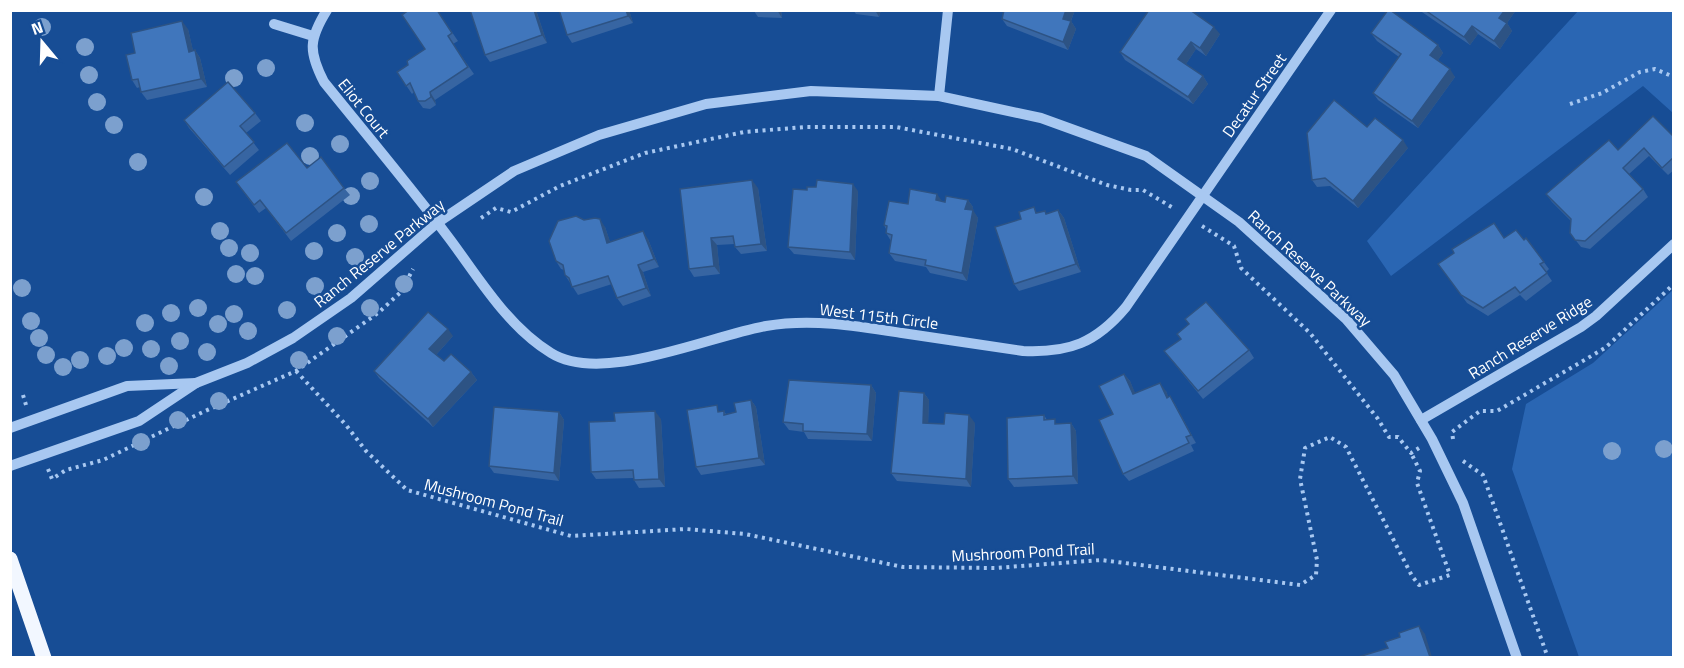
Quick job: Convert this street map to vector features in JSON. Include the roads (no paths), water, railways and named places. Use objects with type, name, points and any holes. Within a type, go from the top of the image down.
[{"type":"main road","points":[[10,559],[44,657]]},
{"type":"street","points":[[274,24],[313,36],[327,10]]},
{"type":"street","points":[[939,96],[948,10]]},
{"type":"street","name":"Decatur Street","points":[[1202,196],[1331,10]]},
{"type":"street","name":"Eliot Court","points":[[313,36],[314,57],[324,82],[436,223]]},
{"type":"street","name":"Ranch Reserve Parkway","points":[[10,466],[139,421],[196,383],[247,363],[293,338],[351,298],[436,223],[514,171],[599,135],[706,104],[811,91],[939,96],[1041,118],[1146,156],[1239,222],[1346,319],[1394,375],[1432,439],[1464,503],[1517,657]]},
{"type":"street","name":"West 115th Circle","points":[[436,223],[485,289],[518,327],[551,354],[571,361],[604,365],[632,361],[750,330],[802,323],[850,325],[1023,351],[1047,352],[1063,350],[1092,339],[1112,324],[1202,196]]},
{"type":"street","name":"Ranch Reserve Ridge","points":[[1421,420],[1581,327],[1674,244]]},
{"type":"street","name":"Ranch Reserve Parkway","points":[[10,428],[127,386],[196,383]]}]
